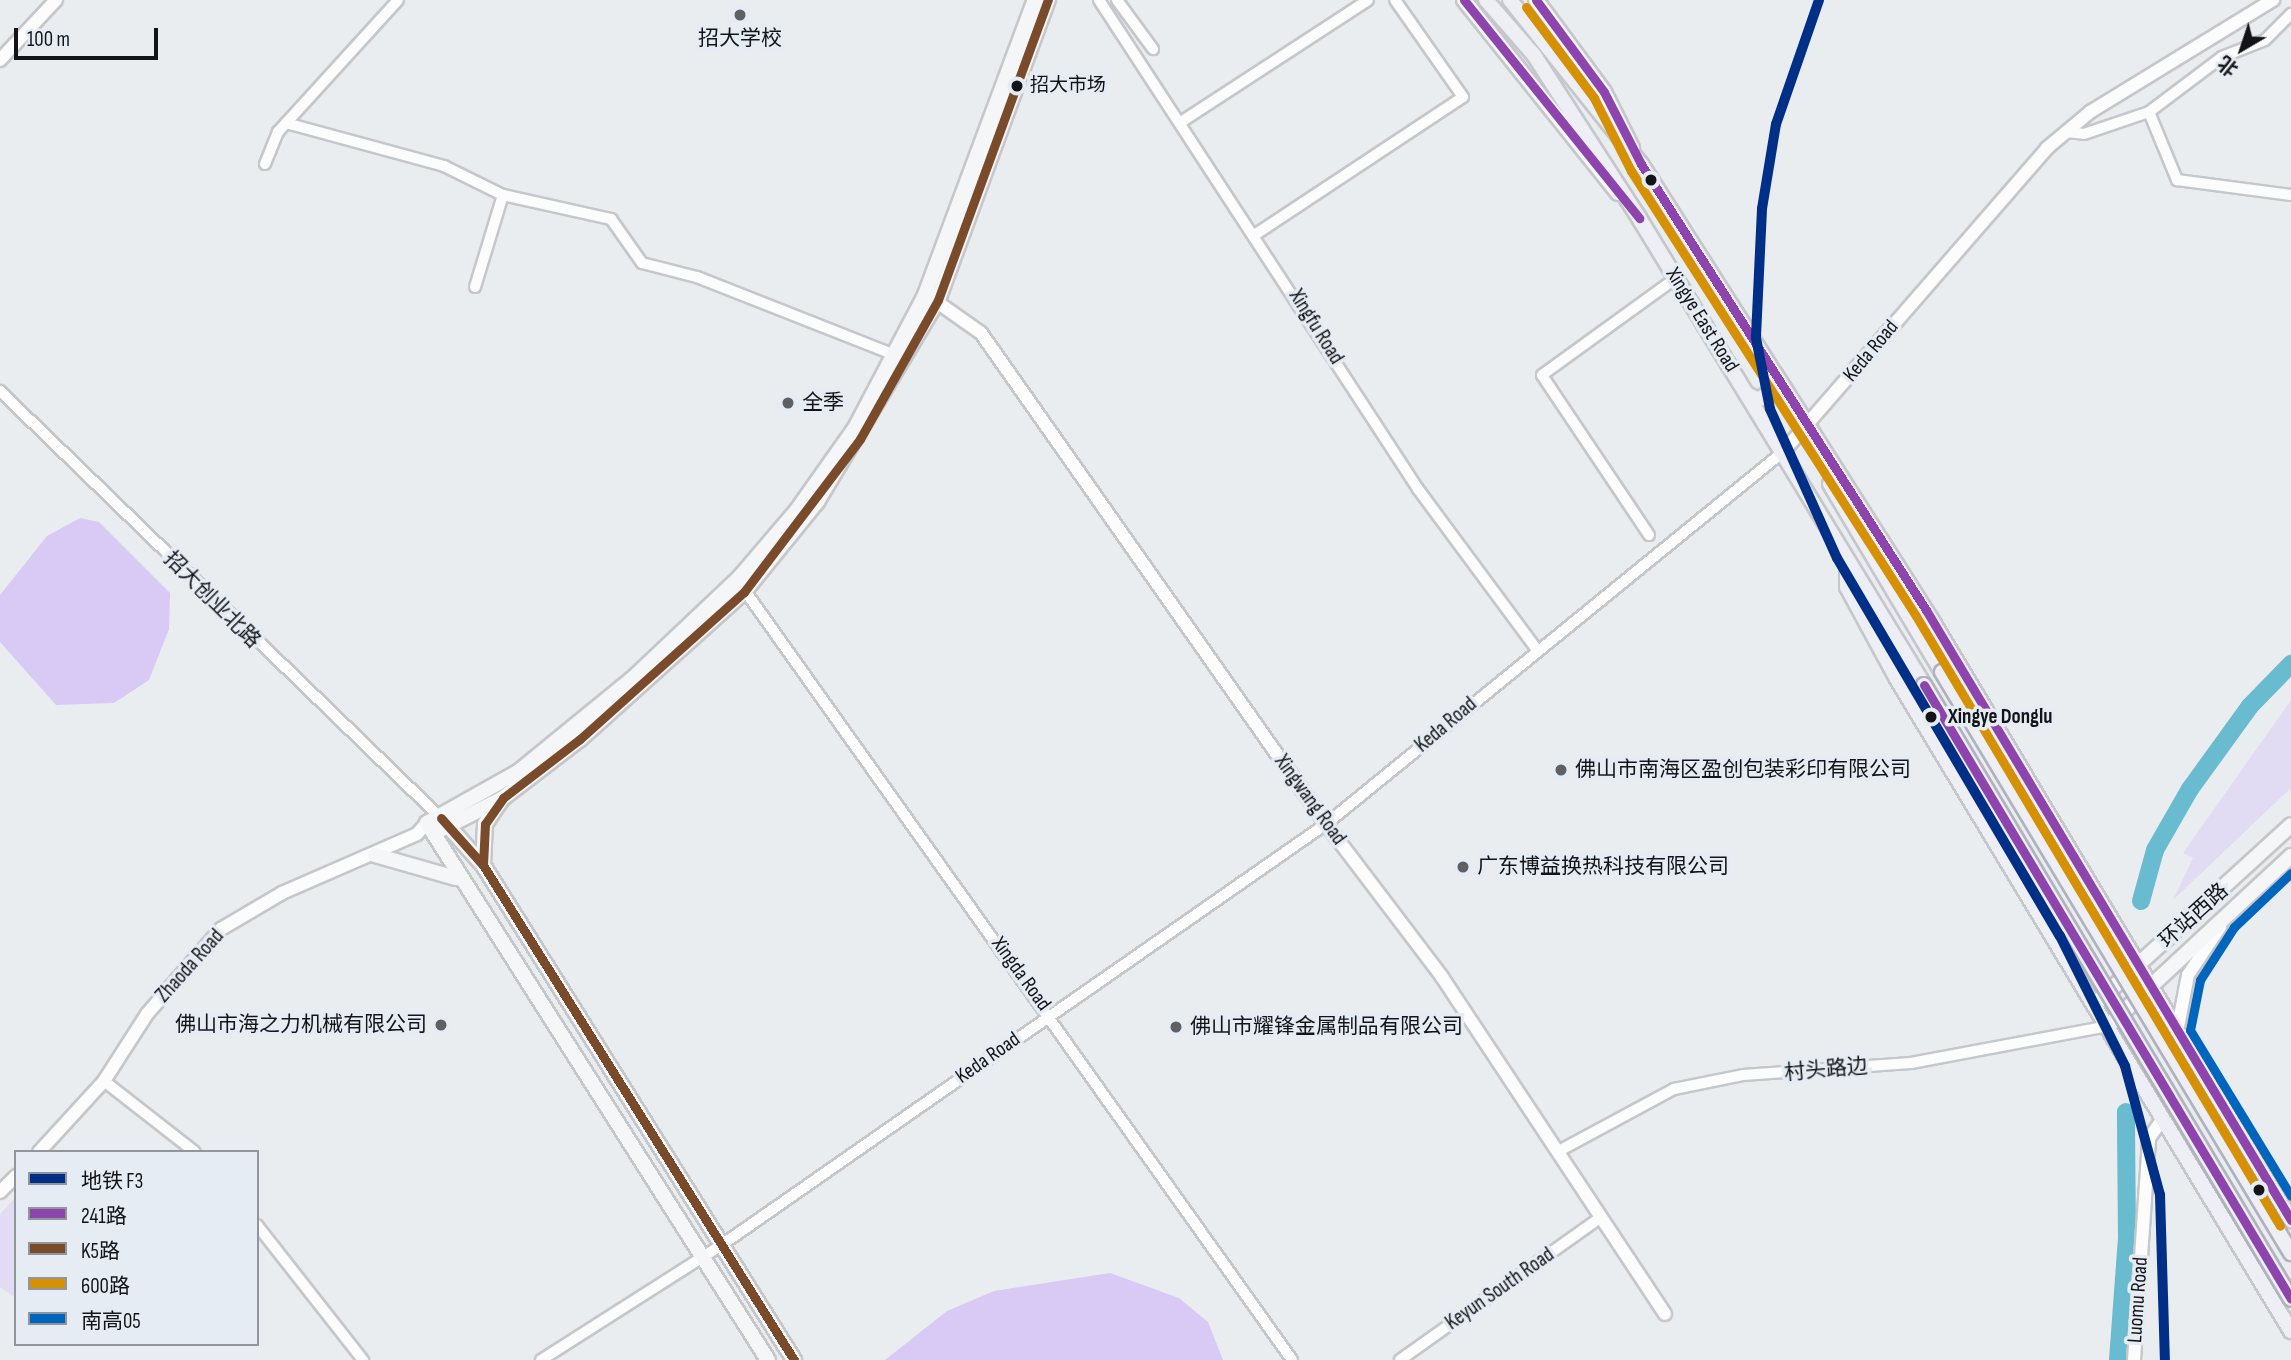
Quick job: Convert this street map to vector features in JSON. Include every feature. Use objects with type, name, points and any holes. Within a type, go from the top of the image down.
[{"type":"main road","points":[[432,824],[518,772],[742,585],[855,428],[895,355],[931,298],[1035,0]]},
{"type":"main road","name":"Zhaoda Road","points":[[432,824],[503,798],[580,740],[742,585],[860,439],[931,298],[1048,0]]},
{"type":"main road","points":[[1464,0],[1639,218]]},
{"type":"main road","name":"Xingye East Road","points":[[1486,0],[1534,55],[1749,395],[2291,1299]]},
{"type":"main road","points":[[1510,0],[1641,164]]},
{"type":"main road","points":[[1536,0],[1604,92],[1641,164],[1775,374],[1832,472],[1934,624],[2291,1220]]},
{"type":"main road","points":[[1749,395],[1758,400],[1771,392],[1775,374]]},
{"type":"main road","points":[[1832,472],[1829,482],[2291,1253]]},
{"type":"main road","points":[[1847,560],[1847,587],[1897,679],[2291,1331]]},
{"type":"main road","points":[[483,865],[485,824],[503,798]]},
{"type":"main road","points":[[432,824],[483,865],[794,1360]]},
{"type":"main road","points":[[432,824],[456,878],[704,1256],[768,1360]]},
{"type":"main road","name":"环站西路","points":[[2095,1004],[2291,825]]},
{"type":"main road","points":[[375,855],[456,878]]},
{"type":"main road","name":"环站西路","points":[[2108,1026],[2291,856]]},
{"type":"street","points":[[3,52],[56,0]]},
{"type":"street","points":[[265,164],[286,122],[398,0]]},
{"type":"street","name":"Xingfu Road","points":[[1099,0],[1256,234],[1418,489],[1537,650]]},
{"type":"street","points":[[1117,0],[1153,48]]},
{"type":"street","points":[[1181,122],[1368,0]]},
{"type":"street","points":[[1256,234],[1463,97],[1395,0]]},
{"type":"street","name":"Keda Road","points":[[541,1360],[723,1244],[1326,824],[1783,452],[1807,428],[2015,181],[2066,132],[2273,0]]},
{"type":"street","points":[[2066,132],[2084,134],[2149,112],[2222,57],[2265,40],[2291,14]]},
{"type":"street","points":[[2149,112],[2177,180],[2291,195]]},
{"type":"street","points":[[286,122],[444,166],[503,195],[611,219],[642,263],[697,277],[895,355]]},
{"type":"street","points":[[475,287],[503,195]]},
{"type":"street","points":[[1649,535],[1542,375],[1676,278]]},
{"type":"street","name":"Xingwang Road","points":[[931,298],[981,333],[1326,824],[1442,977],[1665,1314]]},
{"type":"street","name":"招大创业北路","points":[[0,391],[432,824]]},
{"type":"street","name":"Xingda Road","points":[[742,585],[1050,1015],[1292,1360]]},
{"type":"street","name":"Zhaoda Road","points":[[41,1150],[103,1081],[147,1014],[221,929],[282,893],[375,855],[432,824]]},
{"type":"street","points":[[2178,1032],[2188,975],[2225,919]]},
{"type":"street","name":"村头路边","points":[[1558,1152],[1674,1089],[1743,1075],[1911,1063],[2108,1026]]},
{"type":"street","points":[[103,1081],[191,1150]]},
{"type":"street","name":"Luomu Road","points":[[2134,1360],[2149,1138],[2163,1119]]},
{"type":"street","points":[[0,1192],[14,1178]]},
{"type":"street","name":"Keyun South Road","points":[[1400,1360],[1600,1218]]},
{"type":"street","points":[[259,1228],[363,1360]]},
{"type":"shaded area","points":[[80,518],[99,522],[170,593],[169,629],[149,680],[114,703],[56,705],[0,642],[0,595],[47,536]]},
{"type":"shaded area","points":[[2291,700],[2291,788],[2173,900],[2193,858],[2183,853]]},
{"type":"shaded area","points":[[14,1199],[14,1297],[0,1287],[0,1214]]},
{"type":"shaded area","points":[[1110,1273],[1179,1298],[1208,1322],[1223,1360],[885,1360],[947,1311],[994,1291]]},
{"type":"waterway","points":[[2141,901],[2155,850],[2190,789],[2250,706],[2291,664]]},
{"type":"waterway","points":[[2118,1360],[2127,1238],[2126,1112]]},
{"type":"metro line","name":"F3","points":[[1819,0],[1776,124],[1762,209],[1756,338],[1770,409],[1837,558],[2060,936],[2125,1066],[2160,1195],[2165,1360]]},
{"type":"transit line","name":"K5路","points":[[483,865],[485,824],[503,798],[580,739],[744,592],[860,439],[938,300],[1048,0]]},
{"type":"transit line","name":"241路","points":[[1464,0],[1639,218]]},
{"type":"transit line","name":"241路","points":[[1536,0],[1604,92],[1641,164],[1926,610],[2291,1220]]},
{"type":"transit line","name":"600路","points":[[1526,7],[1594,98],[1631,171],[1916,616],[2280,1226]]},
{"type":"transit line","name":"241路","points":[[1924,685],[2291,1299]]},
{"type":"transit line","name":"K5路","points":[[441,818],[483,865],[794,1360]]},
{"type":"transit line","name":"南高05","points":[[2291,873],[2234,927],[2200,980],[2190,1030],[2291,1196]]},
{"type":"place","name":"招大学校","points":[[740,15]]},
{"type":"place","name":"招大市场","points":[[1017,86]]},
{"type":"place","name":"全季","points":[[788,403]]},
{"type":"place","name":"Xingye Donglu","points":[[1931,717]]},
{"type":"place","name":"佛山市南海区盈创包装彩印有限公司","points":[[1561,770]]},
{"type":"place","name":"广东博益换热科技有限公司","points":[[1463,867]]},
{"type":"place","name":"佛山市海之力机械有限公司","points":[[441,1025]]},
{"type":"place","name":"佛山市耀锋金属制品有限公司","points":[[1176,1027]]}]
